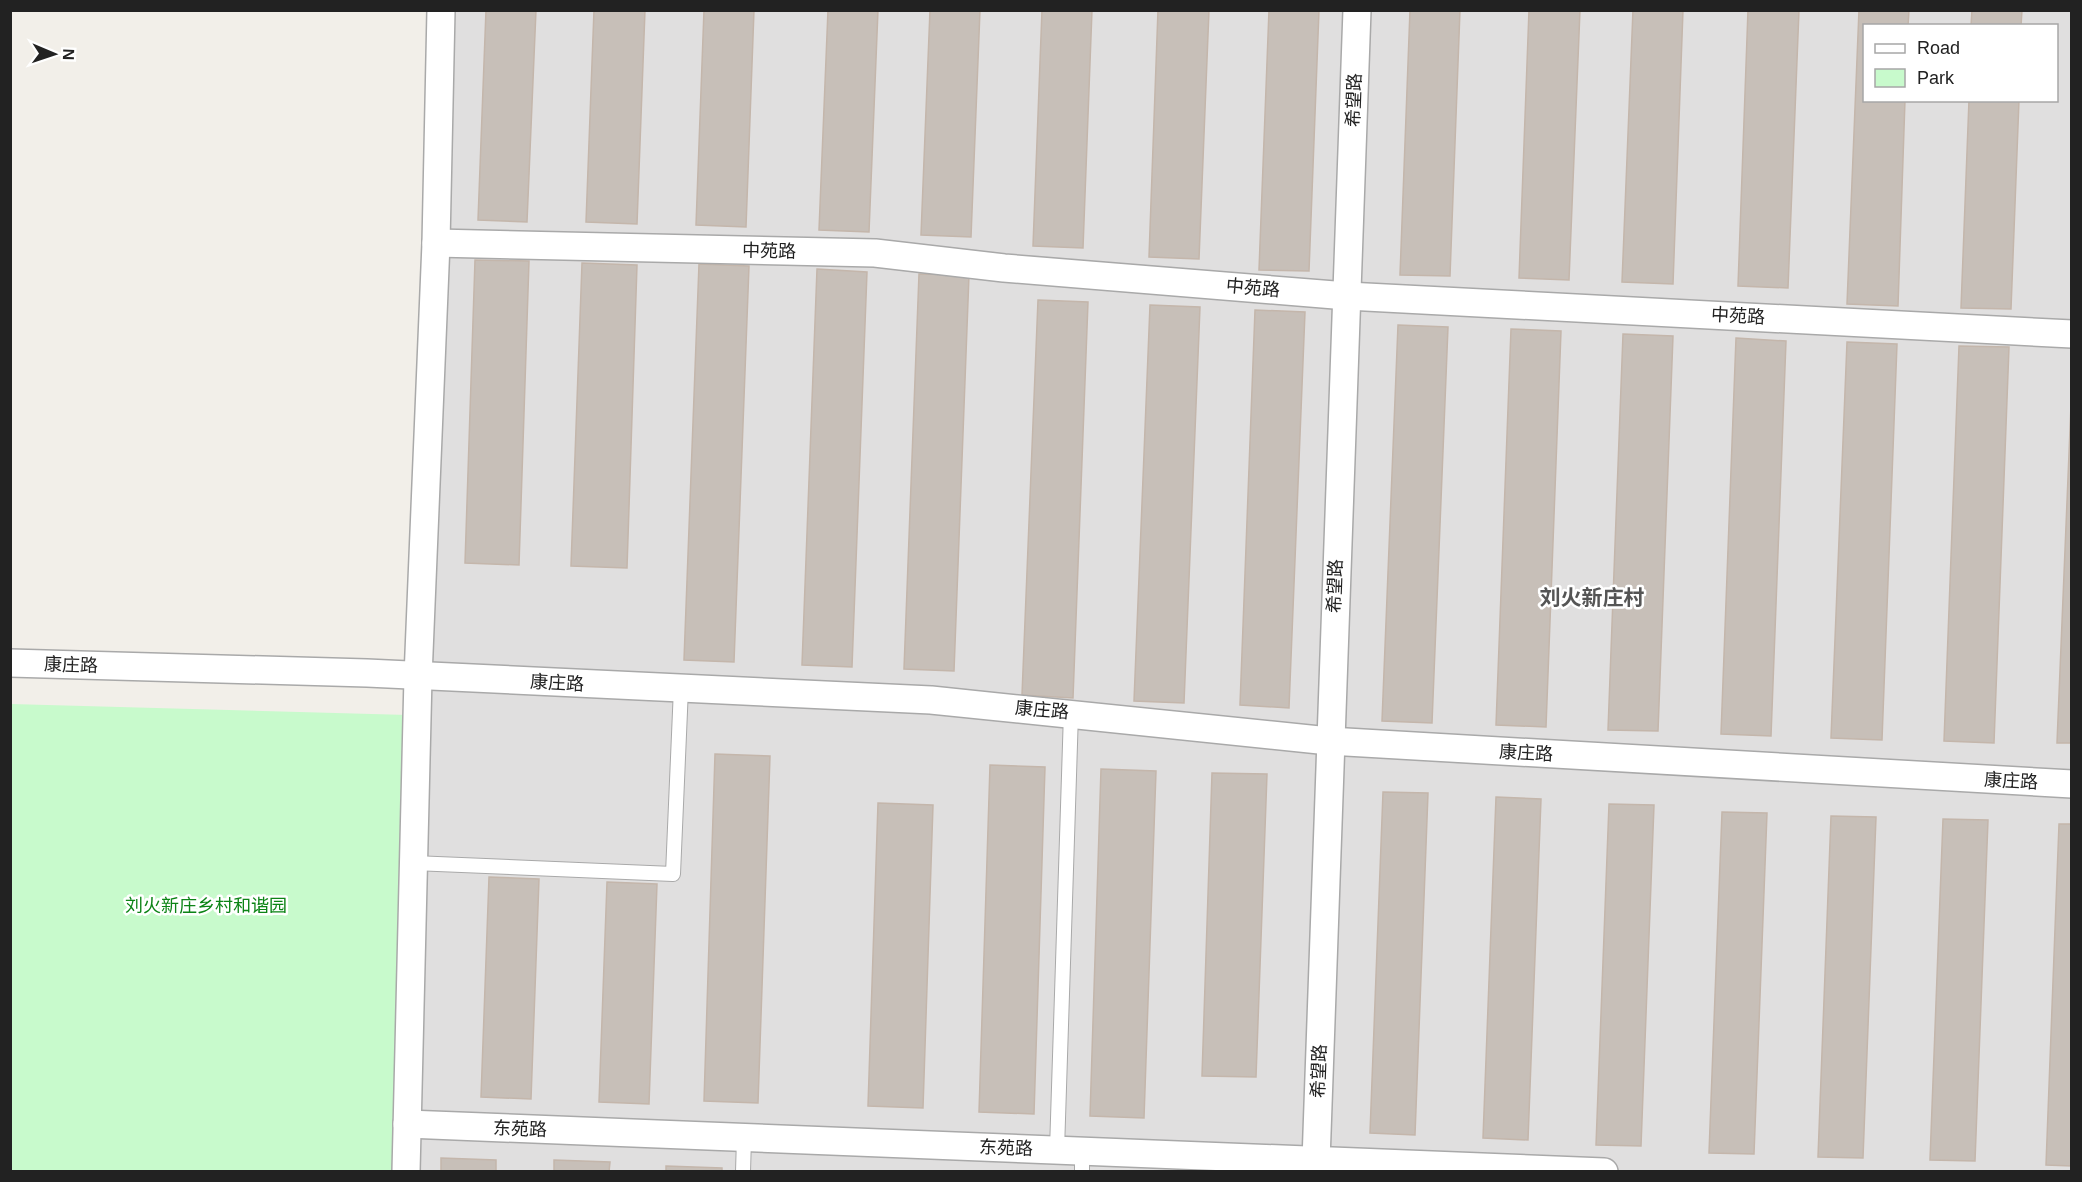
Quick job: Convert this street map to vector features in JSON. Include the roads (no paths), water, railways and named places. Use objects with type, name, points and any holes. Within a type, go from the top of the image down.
[{"type":"street","points":[[406,1172],[418,677],[436,243],[441,10]]},
{"type":"street","name":"希望路","points":[[1327,1165],[1329,741],[1357,10]]},
{"type":"street","name":"中苑路","points":[[436,243],[875,253],[1004,268],[1347,296],[2072,334]]},
{"type":"street","name":"康庄路","points":[[10,663],[367,673],[932,700],[1329,741],[2072,784]]},
{"type":"street","name":"东苑路","points":[[407,1124],[744,1138],[1074,1158],[1604,1172]]},
{"type":"lane","points":[[413,862],[673,874],[681,688]]},
{"type":"lane","points":[[1071,713],[1074,1158]]},
{"type":"lane","points":[[743,1172],[744,1138]]},
{"type":"district","name":"刘火新庄村","points":[[1592,598]]},
{"type":"park label","name":"刘火新庄乡村和谐园","points":[[206,906]]}]
